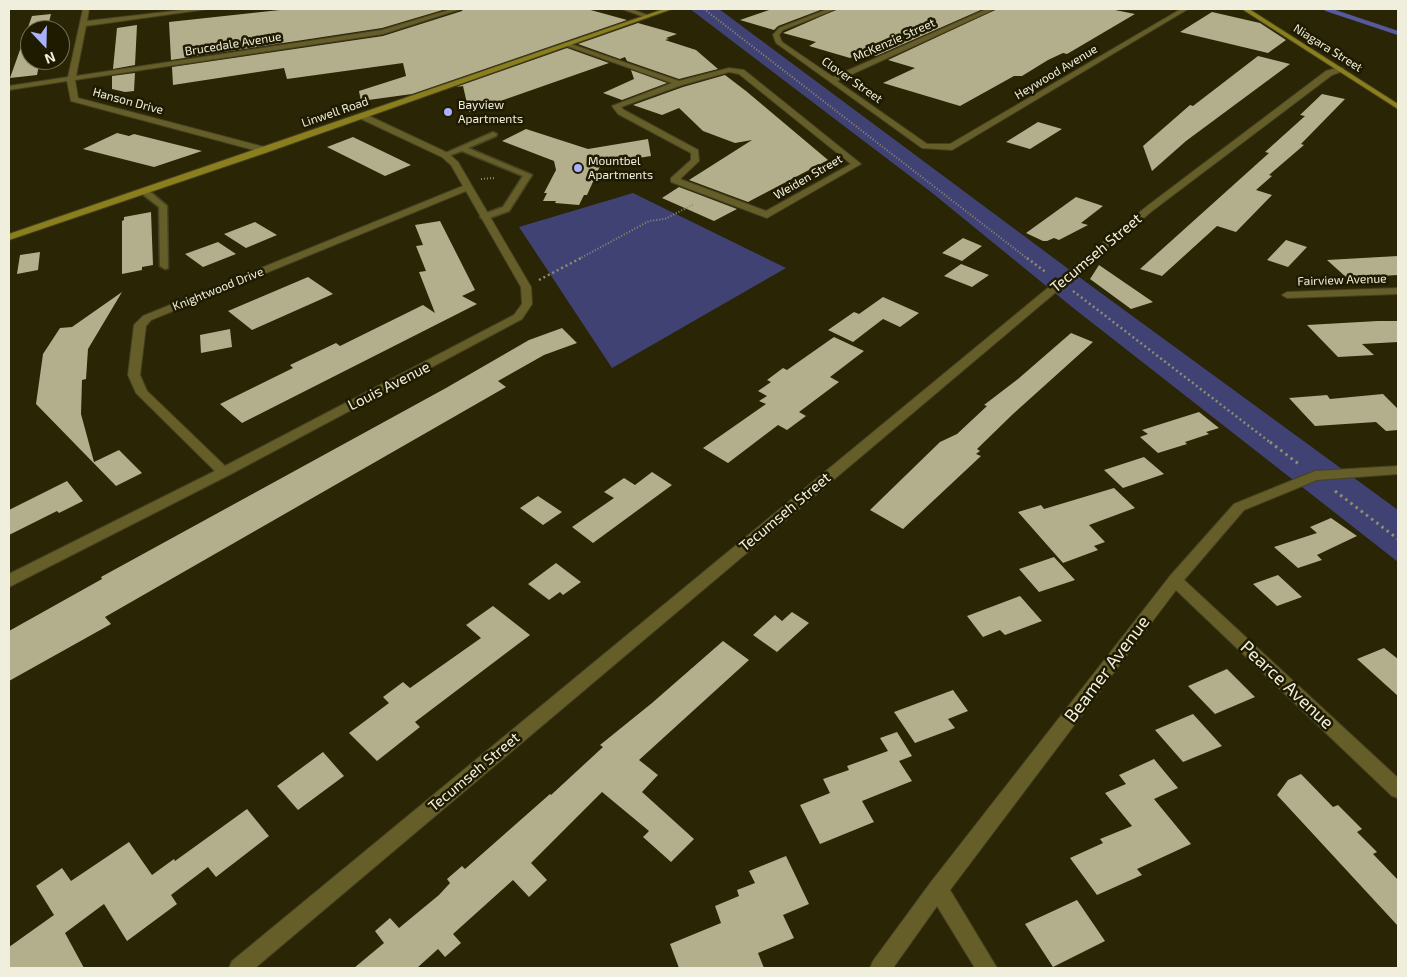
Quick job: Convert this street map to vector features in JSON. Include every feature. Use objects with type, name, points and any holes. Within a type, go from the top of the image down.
[{"type":"main road","name":"Linwell Road","points":[[9,238],[669,9]]},
{"type":"main road","name":"Niagara Street","points":[[1245,9],[1398,106]]},
{"type":"street","points":[[72,80],[86,9]]},
{"type":"street","points":[[82,24],[205,9]]},
{"type":"street","name":"Brucedale Avenue","points":[[9,88],[383,32],[458,9]]},
{"type":"street","points":[[625,9],[647,16]]},
{"type":"street","name":"Clover Street","points":[[833,9],[781,29],[776,35],[780,42],[925,146],[937,147]]},
{"type":"street","name":"McKenzie Street","points":[[833,80],[992,9]]},
{"type":"street","name":"Heywood Avenue","points":[[937,147],[952,147],[1185,9]]},
{"type":"street","points":[[566,44],[679,83]]},
{"type":"street","name":"Tecumseh Street","points":[[239,968],[1149,209],[1329,73],[1340,69]]},
{"type":"street","name":"Weiden Street","points":[[729,70],[741,72],[857,164],[767,215],[674,180],[695,161],[695,152],[621,112],[616,106],[679,83],[729,70]]},
{"type":"street","name":"Hanson Drive","points":[[72,80],[74,99],[266,150]]},
{"type":"street","points":[[362,116],[445,155],[455,164],[526,287]]},
{"type":"street","name":"Knightwood Drive","points":[[224,472],[142,392],[134,375],[140,325],[147,318],[468,187]]},
{"type":"street","name":"Louis Avenue","points":[[9,581],[224,472],[518,317],[527,304],[526,287]]},
{"type":"street","name":"Fairview Avenue","points":[[1287,296],[1398,291]]},
{"type":"street","name":"Beamer Avenue","points":[[880,968],[938,889],[1175,580],[1239,507],[1315,476],[1398,470]]},
{"type":"street","name":"Pearce Avenue","points":[[1175,580],[1398,790]]},
{"type":"street","points":[[938,889],[987,968]]},
{"type":"lane","points":[[445,155],[493,134]]},
{"type":"lane","points":[[462,148],[528,174],[506,209],[484,217]]},
{"type":"lane","points":[[144,191],[163,206],[165,266]]},
{"type":"path","points":[[704,9],[1050,275]]},
{"type":"path","points":[[526,287],[649,221],[664,219],[712,194]]},
{"type":"path","points":[[1072,291],[1300,465]]},
{"type":"path","points":[[1330,488],[1398,540]]},
{"type":"shaded area","points":[[690,9],[719,9],[1090,285],[1398,510],[1398,562],[1072,307],[931,192]]},
{"type":"shaded area","points":[[633,193],[786,268],[612,368],[519,227]]},
{"type":"building","points":[[289,9],[446,9],[382,28],[171,60],[169,22]]},
{"type":"building","points":[[463,9],[587,9],[627,20],[412,94],[361,101],[359,91],[406,76],[403,63],[287,79],[284,68],[173,85],[172,67],[383,36],[462,11]]},
{"type":"building","points":[[772,9],[823,9],[778,26],[774,30],[740,20]]},
{"type":"building","points":[[838,9],[983,9],[876,56],[864,52],[850,58],[809,46],[816,42],[783,33]]},
{"type":"building","points":[[997,9],[1110,9],[1135,14],[1067,54],[1063,53],[1048,60],[1022,76],[1014,76],[960,106],[883,83],[915,68],[888,60]]},
{"type":"building","points":[[1212,12],[1260,23],[1286,40],[1268,53],[1180,32]]},
{"type":"building","points":[[51,14],[50,20],[31,20],[32,16]]},
{"type":"building","points":[[638,23],[677,34],[665,40],[696,50],[718,69],[679,79],[627,61],[625,57],[620,59],[578,44]]},
{"type":"building","points":[[137,25],[135,65],[113,69],[117,28]]},
{"type":"building","points":[[567,48],[609,63],[469,112],[463,86],[456,87]]},
{"type":"building","points":[[20,50],[20,70],[38,70],[37,75],[10,78]]},
{"type":"building","points":[[1258,56],[1290,64],[1186,141],[1152,171],[1143,146],[1190,105],[1193,106]]},
{"type":"building","points":[[631,70],[667,83],[622,100],[603,93],[634,79]]},
{"type":"building","points":[[135,73],[134,91],[125,92],[112,89],[112,76]]},
{"type":"building","points":[[725,75],[828,160],[748,202],[689,180],[752,140],[735,143],[703,131],[679,108],[662,115],[633,105],[683,87]]},
{"type":"building","points":[[1322,94],[1345,99],[1301,144],[1304,145],[1269,175],[1272,176],[1256,190],[1272,195],[1236,232],[1217,226],[1162,276],[1140,269],[1269,153],[1265,152],[1305,116],[1300,115]]},
{"type":"building","points":[[1038,122],[1062,129],[1030,149],[1006,142]]},
{"type":"building","name":"Mountbel Apartments","points":[[526,129],[588,149],[648,139],[651,156],[601,164],[587,195],[584,195],[579,205],[543,201],[547,193],[544,193],[556,170],[554,161],[502,141]]},
{"type":"building","points":[[117,133],[129,136],[134,134],[202,151],[154,167],[83,149]]},
{"type":"building","points":[[353,137],[411,165],[385,176],[327,147]]},
{"type":"building","points":[[679,187],[737,209],[714,221],[662,198]]},
{"type":"building","points":[[1076,197],[1103,206],[1081,223],[1088,225],[1059,240],[1054,238],[1043,241],[1026,233]]},
{"type":"building","points":[[151,212],[153,265],[142,267],[142,270],[122,274],[122,221],[124,217]]},
{"type":"building","points":[[440,221],[475,290],[462,296],[477,304],[242,423],[220,404],[293,368],[290,365],[336,343],[340,346],[423,305],[435,313],[419,272],[426,271],[416,246],[423,245],[415,225]]},
{"type":"building","points":[[255,222],[277,235],[246,248],[224,234]]},
{"type":"building","points":[[963,238],[982,246],[962,261],[942,253]]},
{"type":"building","points":[[1286,240],[1307,247],[1288,267],[1267,260]]},
{"type":"building","points":[[218,242],[236,254],[203,267],[185,254]]},
{"type":"building","points":[[40,252],[38,270],[17,274],[20,255]]},
{"type":"building","points":[[1398,256],[1398,275],[1347,278],[1327,260]]},
{"type":"building","points":[[961,264],[989,275],[972,287],[944,276]]},
{"type":"building","points":[[1099,265],[1153,302],[1131,309],[1090,279]]},
{"type":"building","points":[[308,277],[333,294],[252,330],[228,311]]},
{"type":"building","points":[[122,292],[88,349],[86,379],[82,380],[81,414],[94,462],[119,450],[142,473],[116,486],[36,404],[43,354],[60,328],[72,327]]},
{"type":"building","points":[[883,297],[919,313],[900,327],[883,319],[853,342],[828,330],[854,312],[859,314]]},
{"type":"building","points":[[1398,321],[1398,342],[1362,344],[1374,355],[1338,357],[1307,325]]},
{"type":"building","points":[[562,328],[577,343],[544,355],[498,381],[506,387],[105,617],[111,624],[9,681],[9,631],[102,579],[101,577],[446,388],[529,340]]},
{"type":"building","points":[[230,329],[232,347],[201,353],[200,335]]},
{"type":"building","points":[[1071,333],[1093,342],[977,449],[980,451],[976,454],[981,456],[903,529],[870,510],[940,442],[957,434],[987,406],[984,405],[1018,379]]},
{"type":"building","points":[[834,337],[864,351],[830,377],[839,382],[799,412],[806,416],[787,430],[778,425],[728,463],[703,448],[766,404],[759,401],[767,396],[758,391],[771,382],[767,380],[783,368],[787,370]]},
{"type":"building","points":[[1383,394],[1398,409],[1398,430],[1386,431],[1376,422],[1315,426],[1289,398],[1327,395],[1330,399]]},
{"type":"building","points":[[1199,412],[1219,428],[1206,432],[1209,434],[1185,442],[1187,444],[1158,453],[1140,437],[1148,434],[1142,430]]},
{"type":"building","points":[[1144,457],[1164,474],[1123,488],[1104,470]]},
{"type":"building","points":[[652,472],[672,485],[593,543],[572,527],[614,498],[604,492],[624,478],[635,485]]},
{"type":"building","points":[[67,481],[83,501],[59,513],[57,511],[9,535],[9,510]]},
{"type":"building","points":[[1114,488],[1135,508],[1089,525],[1105,542],[1094,546],[1098,550],[1063,563],[1018,512],[1041,505],[1044,509]]},
{"type":"building","points":[[538,496],[562,512],[543,525],[520,508]]},
{"type":"building","points":[[1331,518],[1357,536],[1317,555],[1322,560],[1298,568],[1274,547],[1317,533],[1310,527]]},
{"type":"building","points":[[1054,557],[1075,580],[1039,592],[1019,569]]},
{"type":"building","points":[[556,563],[581,582],[563,595],[560,592],[549,600],[528,584]]},
{"type":"building","points":[[1278,575],[1302,597],[1277,606],[1253,584]]},
{"type":"building","points":[[1020,596],[1042,621],[1005,635],[1000,630],[983,637],[967,616]]},
{"type":"building","points":[[493,606],[530,635],[415,722],[420,727],[377,761],[349,733],[389,703],[383,697],[403,682],[410,688],[481,638],[466,625]]},
{"type":"building","points":[[792,612],[809,623],[777,652],[753,635],[775,615],[782,621]]},
{"type":"building","points":[[723,641],[749,660],[639,760],[658,775],[642,792],[694,839],[671,862],[643,837],[649,831],[602,792],[531,863],[547,880],[529,897],[513,880],[453,934],[461,943],[445,957],[438,949],[417,968],[354,968],[384,943],[375,931],[390,918],[399,928],[439,895],[450,883],[447,879],[462,866],[465,869],[551,795],[603,747],[600,745],[652,703]]},
{"type":"building","points":[[1384,648],[1398,659],[1398,696],[1357,659]]},
{"type":"building","points":[[1227,669],[1255,697],[1215,714],[1188,686]]},
{"type":"building","points":[[953,690],[968,711],[948,719],[955,728],[915,743],[894,712]]},
{"type":"building","points":[[1193,714],[1222,746],[1183,762],[1155,730]]},
{"type":"building","points":[[897,732],[912,756],[899,761],[912,781],[862,801],[874,822],[820,844],[800,805],[830,793],[823,779],[849,770],[847,766],[888,751],[880,738]]},
{"type":"building","points":[[323,752],[344,776],[298,810],[277,786]]},
{"type":"building","points":[[1154,759],[1178,788],[1154,799],[1191,844],[1137,869],[1142,875],[1097,895],[1070,858],[1103,843],[1100,839],[1132,826],[1105,793],[1126,784],[1119,775]]},
{"type":"building","points":[[1301,774],[1333,807],[1338,805],[1362,829],[1357,832],[1377,852],[1373,854],[1398,880],[1398,926],[1277,795],[1288,780]]},
{"type":"building","points":[[247,809],[269,836],[216,877],[208,867],[171,895],[177,904],[127,941],[104,904],[65,933],[84,968],[9,968],[9,947],[54,915],[36,886],[62,868],[71,881],[129,842],[152,875],[174,859],[175,861]]},
{"type":"building","points":[[786,856],[809,904],[783,915],[794,938],[758,953],[764,968],[679,968],[670,944],[721,923],[715,906],[739,896],[737,890],[755,883],[749,871]]},
{"type":"building","points":[[1077,900],[1105,941],[1053,967],[1025,924]]},
{"type":"waterway","points":[[1326,9],[1398,33]]},
{"type":"place","name":"Bayview Apartments","points":[[448,112]]},
{"type":"place","name":"Mountbel Apartments","points":[[578,168]]}]
